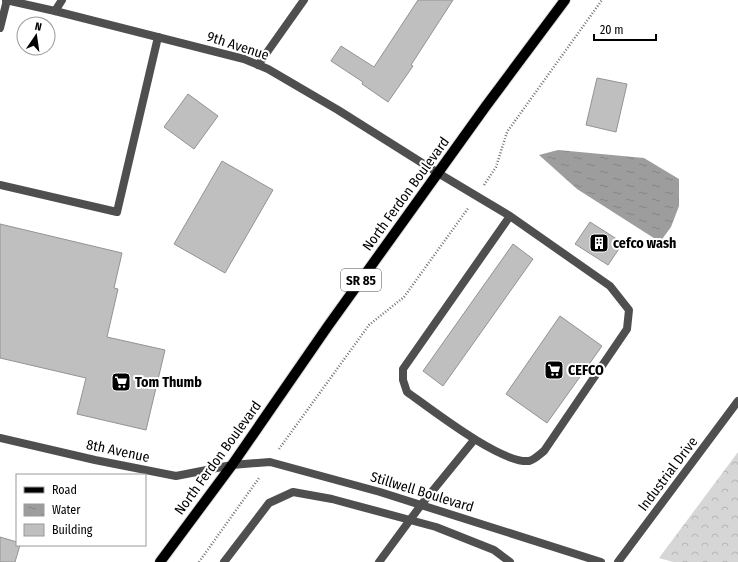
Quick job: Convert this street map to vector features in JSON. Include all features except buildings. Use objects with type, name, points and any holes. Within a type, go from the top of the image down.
[{"type":"main road","name":"North Ferdon Boulevard","points":[[160,562],[232,465],[328,326],[438,173],[565,0]]},
{"type":"street","points":[[0,28],[6,0]]},
{"type":"street","name":"9th Avenue","points":[[6,0],[244,59],[268,69],[338,110],[510,216],[610,286],[629,310],[627,329],[544,451],[529,461],[512,458],[474,440],[407,392],[403,380],[403,369],[510,216]]},
{"type":"street","points":[[55,11],[62,0]]},
{"type":"street","points":[[258,65],[304,0]]},
{"type":"street","points":[[0,185],[117,212],[158,37]]},
{"type":"street","name":"Industrial Drive","points":[[618,562],[738,401]]},
{"type":"street","name":"8th Avenue","points":[[0,438],[95,460],[176,476],[232,465]]},
{"type":"street","points":[[379,562],[421,505],[474,440]]},
{"type":"street","name":"Stillwell Boulevard","points":[[232,465],[270,462],[421,505],[601,562]]},
{"type":"street","points":[[224,562],[269,503],[293,492],[332,499],[436,526],[494,550],[510,562]]},
{"type":"path","points":[[199,562],[369,325],[404,297],[496,167],[507,132],[602,0]]},
{"type":"green space","points":[[738,452],[738,562],[673,562],[659,558]]},
{"type":"water","points":[[558,150],[644,158],[679,179],[679,206],[671,227],[660,242],[577,189],[539,155]]},
{"type":"place","name":"cefco wash","points":[[599,243]]},
{"type":"place","name":"CEFCO","points":[[554,370]]},
{"type":"place","name":"Tom Thumb","points":[[121,382]]}]
